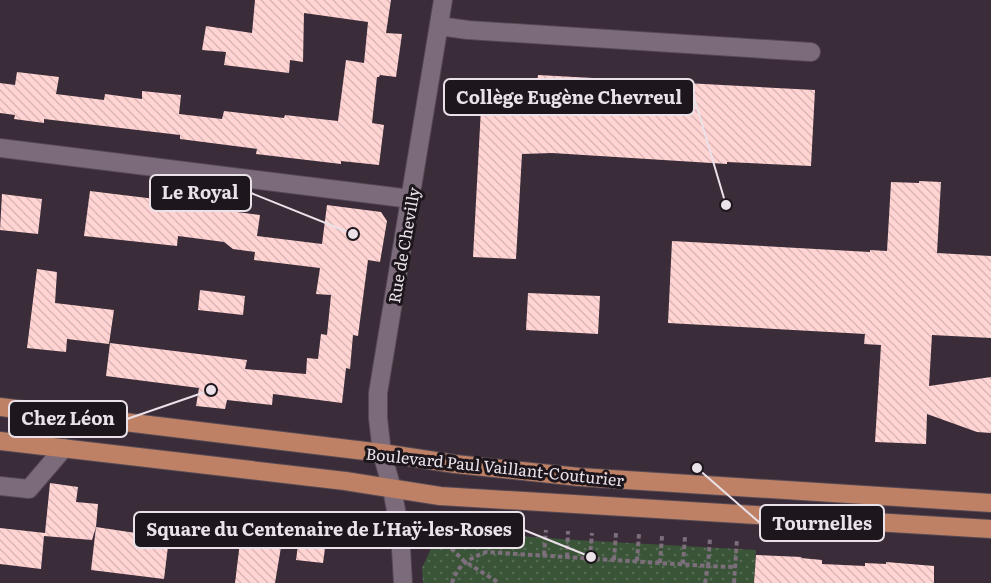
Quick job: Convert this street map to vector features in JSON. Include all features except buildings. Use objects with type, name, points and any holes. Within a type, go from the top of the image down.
[{"type":"main road","name":"Boulevard Paul Vaillant-Couturier","points":[[0,407],[382,453],[455,464],[579,477],[991,503]]},
{"type":"main road","name":"Boulevard Paul Vaillant-Couturier","points":[[0,441],[345,481],[440,496],[991,529]]},
{"type":"street","name":"Rue de Chevilly","points":[[403,583],[400,531],[382,453],[378,393],[443,0]]},
{"type":"street","points":[[439,26],[468,30],[811,52]]},
{"type":"street","points":[[0,148],[411,199]]},
{"type":"street","points":[[0,486],[29,489],[64,448]]},
{"type":"path","points":[[430,527],[464,561],[499,583]]},
{"type":"path","points":[[544,555],[546,530]]},
{"type":"path","points":[[567,556],[568,531]]},
{"type":"path","points":[[590,558],[592,532]]},
{"type":"path","points":[[614,560],[616,533]]},
{"type":"path","points":[[637,561],[639,534]]},
{"type":"path","points":[[660,562],[662,536]]},
{"type":"path","points":[[683,564],[685,537]]},
{"type":"path","points":[[705,583],[710,538]]},
{"type":"path","points":[[734,583],[737,539]]},
{"type":"path","points":[[452,583],[454,575],[464,561],[486,552],[735,567]]},
{"type":"green space","points":[[461,532],[756,550],[754,583],[423,583],[422,568],[433,544]]},
{"type":"place","name":"Collège Eugène Chevreul","points":[[726,205]]},
{"type":"place","name":"Le Royal","points":[[353,234]]},
{"type":"place","name":"Chez Léon","points":[[211,390]]},
{"type":"place","name":"Tournelles","points":[[697,468]]},
{"type":"place","name":"Square du Centenaire de L'Haÿ-les-Roses","points":[[591,557]]}]
